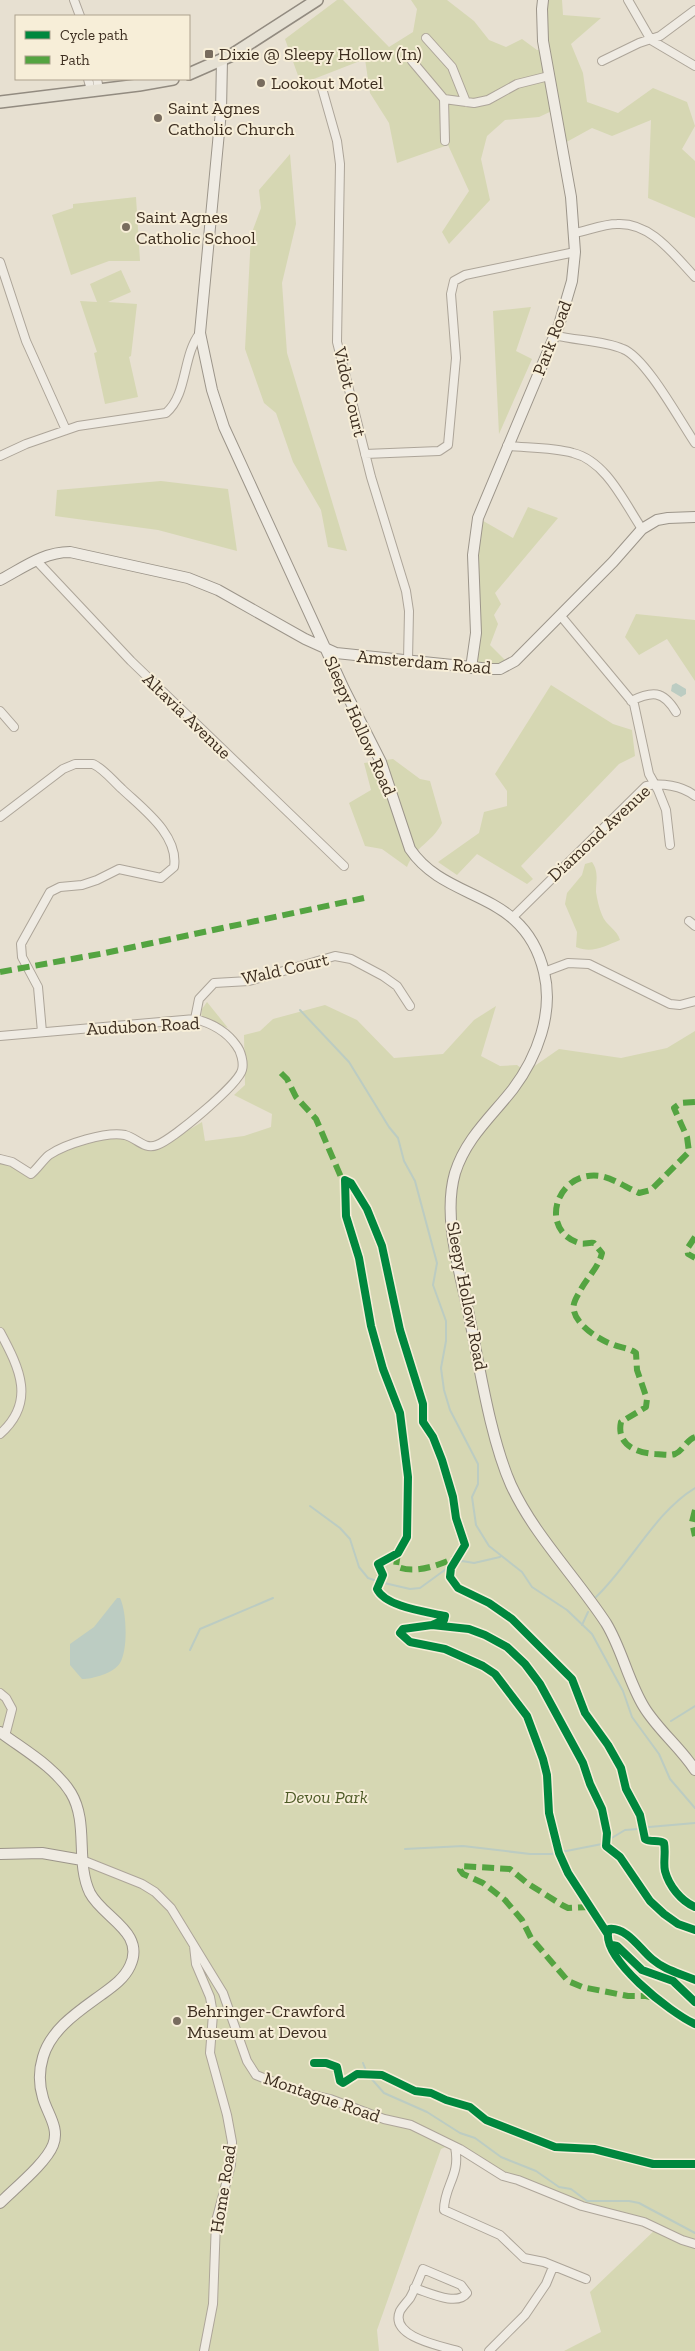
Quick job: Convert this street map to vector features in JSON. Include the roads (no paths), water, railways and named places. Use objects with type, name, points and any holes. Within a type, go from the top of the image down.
[{"type":"main road","points":[[190,74],[222,59],[317,0]]},
{"type":"main road","points":[[0,102],[96,86],[162,80]]},
{"type":"street","name":"Park Road","points":[[471,668],[476,633],[472,572],[476,528],[484,500],[554,336],[568,298],[575,252],[575,233],[542,26],[544,0]]},
{"type":"street","points":[[628,0],[651,40],[695,66]]},
{"type":"street","points":[[602,61],[639,43],[660,36],[695,10]]},
{"type":"street","points":[[426,38],[452,67],[466,102]]},
{"type":"street","name":"Sleepy Hollow Road","points":[[222,59],[221,111],[200,333],[212,390],[224,427],[325,649],[381,762],[405,837],[413,853],[432,872],[488,900],[513,917],[535,949],[544,972],[546,1007],[537,1047],[526,1072],[471,1138],[456,1171],[451,1198],[451,1214],[457,1259],[495,1434],[512,1486],[551,1548],[607,1626],[645,1709],[695,1770]]},
{"type":"street","points":[[412,61],[444,99],[445,141]]},
{"type":"street","points":[[444,99],[466,102],[488,100],[517,84],[549,76]]},
{"type":"street","name":"Vidot Court","points":[[322,88],[337,141],[340,164],[337,342],[365,454],[406,591],[409,611],[408,660]]},
{"type":"street","points":[[575,233],[616,224],[638,226],[656,238],[695,277]]},
{"type":"street","points":[[365,454],[439,451],[448,445],[456,358],[451,294],[454,281],[465,274],[575,252]]},
{"type":"street","points":[[0,262],[26,341],[66,430]]},
{"type":"street","points":[[0,456],[66,430],[92,423],[150,417],[166,413],[176,399],[192,347],[200,333]]},
{"type":"street","points":[[554,336],[616,347],[630,352],[646,370],[695,443]]},
{"type":"street","points":[[506,446],[573,453],[593,462],[604,473],[642,529]]},
{"type":"street","name":"Amsterdam Road","points":[[0,580],[53,553],[70,552],[188,578],[218,590],[325,649],[336,653],[492,669],[510,665],[613,562],[642,529],[657,520],[695,517]]},
{"type":"street","name":"Altavia Avenue","points":[[36,560],[131,661],[344,866]]},
{"type":"street","name":"Diamond Avenue","points":[[513,917],[646,786],[654,783],[649,774],[637,713],[632,700],[560,615]]},
{"type":"street","points":[[632,700],[646,694],[655,693],[671,704],[676,712]]},
{"type":"street","points":[[0,711],[14,727]]},
{"type":"street","points":[[0,817],[64,769],[75,764],[93,764],[159,825],[169,840],[175,856],[174,868],[161,878],[119,869],[97,880],[82,885],[60,887],[50,892],[21,944],[22,957],[38,987],[42,1032]]},
{"type":"street","points":[[654,783],[680,788],[695,796]]},
{"type":"street","points":[[654,783],[666,810],[670,844]]},
{"type":"street","name":"Wald Court","points":[[195,1019],[199,999],[214,983],[249,981],[326,957],[335,956],[351,960],[383,976],[397,986],[410,1006]]},
{"type":"street","points":[[544,972],[568,963],[589,964],[670,1004],[680,1005],[695,1001]]},
{"type":"street","name":"Audubon Road","points":[[0,1036],[195,1019],[215,1026],[237,1046],[242,1069],[232,1085],[193,1120],[157,1145],[144,1145],[126,1135],[115,1135],[80,1142],[61,1148],[48,1156],[31,1174],[12,1162],[0,1159]]},
{"type":"street","points":[[0,1332],[17,1366],[22,1383],[18,1412],[12,1423],[0,1434]]},
{"type":"street","points":[[0,1693],[6,1698],[12,1709],[2,1734],[59,1778],[72,1795],[79,1818],[84,1879],[99,1906],[127,1932],[134,1946],[134,1957],[127,1972],[63,2025],[46,2046],[41,2066],[40,2086],[54,2124],[54,2141],[49,2152],[0,2203]]},
{"type":"street","points":[[0,1854],[42,1853],[82,1860]]},
{"type":"street","name":"Montague Road","points":[[82,1860],[129,1878],[155,1892],[171,1908],[224,1992],[247,2061],[256,2075],[296,2092],[330,2099],[384,2119],[411,2125],[455,2147],[503,2176],[518,2180],[582,2206],[644,2222],[695,2244]]},
{"type":"street","name":"Home Road","points":[[193,1944],[196,1964],[210,1997],[213,2014],[210,2053],[227,2115],[232,2142],[231,2165],[216,2221],[213,2304],[204,2351]]},
{"type":"street","points":[[455,2147],[457,2164],[444,2199],[444,2210],[500,2235],[524,2258],[544,2262],[586,2279]]},
{"type":"street","points":[[490,2351],[525,2315],[546,2284],[554,2267]]},
{"type":"street","points":[[414,2288],[451,2299],[459,2299],[467,2293],[462,2285],[423,2269],[400,2311],[399,2320],[402,2328],[412,2336],[458,2351]]},
{"type":"waterway","points":[[300,1010],[349,1062],[389,1127],[398,1138],[404,1161],[415,1181],[437,1263],[433,1285],[446,1321],[446,1341],[441,1368],[444,1390],[450,1410],[478,1464],[478,1484],[472,1497],[476,1525],[489,1546],[522,1572],[532,1587],[567,1610],[592,1634],[623,1691],[632,1717],[659,1754],[670,1779],[695,1808]]},
{"type":"waterway","points":[[596,1597],[667,1511],[695,1488]]},
{"type":"waterway","points":[[310,1506],[340,1528],[350,1539],[359,1567],[368,1578],[380,1582],[410,1589],[420,1588],[453,1564],[462,1561],[474,1563],[500,1557]]},
{"type":"waterway","points":[[190,1650],[200,1629],[273,1598]]},
{"type":"waterway","points":[[582,1625],[588,1612]]},
{"type":"waterway","points":[[671,1721],[695,1706]]},
{"type":"waterway","points":[[649,1827],[695,1823]]},
{"type":"waterway","points":[[610,1839],[625,1830],[638,1829]]},
{"type":"waterway","points":[[405,1849],[463,1846],[530,1854],[551,1854],[602,1844]]},
{"type":"waterway","points":[[363,2063],[367,2073]]},
{"type":"waterway","points":[[369,2076],[384,2093],[427,2112],[460,2133],[475,2138],[501,2157],[536,2171],[559,2187],[571,2189],[587,2201],[629,2201],[639,2203],[695,2233]]},
{"type":"place","name":"Dixie @ Sleepy Hollow (In)","points":[[209,54]]},
{"type":"place","name":"Lookout Motel","points":[[261,83]]},
{"type":"place","name":"Saint Agnes Catholic Church","points":[[158,118]]},
{"type":"place","name":"Saint Agnes Catholic School","points":[[126,227]]},
{"type":"place","name":"Behringer-Crawford Museum at Devou","points":[[177,2021]]},
{"type":"park label","name":"Devou Park","points":[[326,1797]]}]
